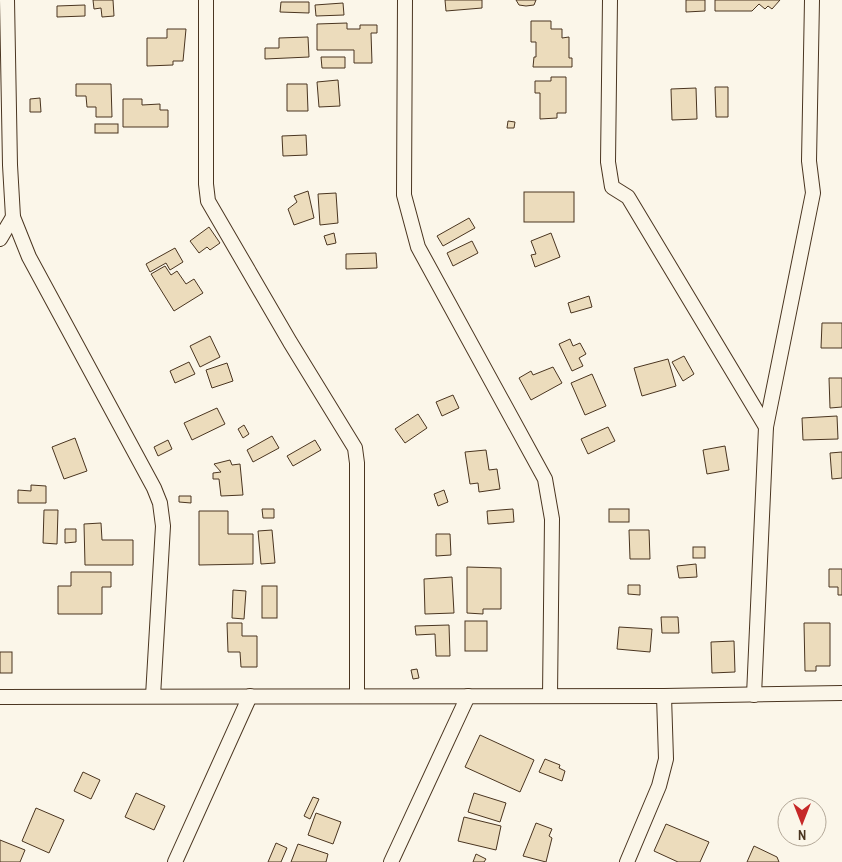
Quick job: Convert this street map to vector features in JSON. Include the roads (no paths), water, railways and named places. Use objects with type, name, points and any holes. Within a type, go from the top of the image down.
[{"type":"street","points":[[7,0],[10,165],[13,217],[30,257],[154,488],[160,503],[163,526],[152,696]]},
{"type":"street","points":[[206,0],[206,184],[208,201],[290,342],[350,435],[355,448],[358,463],[357,696]]},
{"type":"street","points":[[405,0],[404,195],[418,247],[545,479],[550,496],[552,519],[550,695]]},
{"type":"street","points":[[610,0],[608,162],[612,187],[628,197],[766,427]]},
{"type":"street","points":[[754,695],[766,427],[813,193],[809,161],[812,0]]},
{"type":"street","points":[[0,239],[13,217]]},
{"type":"street","points":[[0,697],[664,696],[842,693]]},
{"type":"street","points":[[174,862],[250,696]]},
{"type":"street","points":[[391,862],[468,696]]},
{"type":"street","points":[[627,862],[659,786],[666,759],[664,696]]}]
